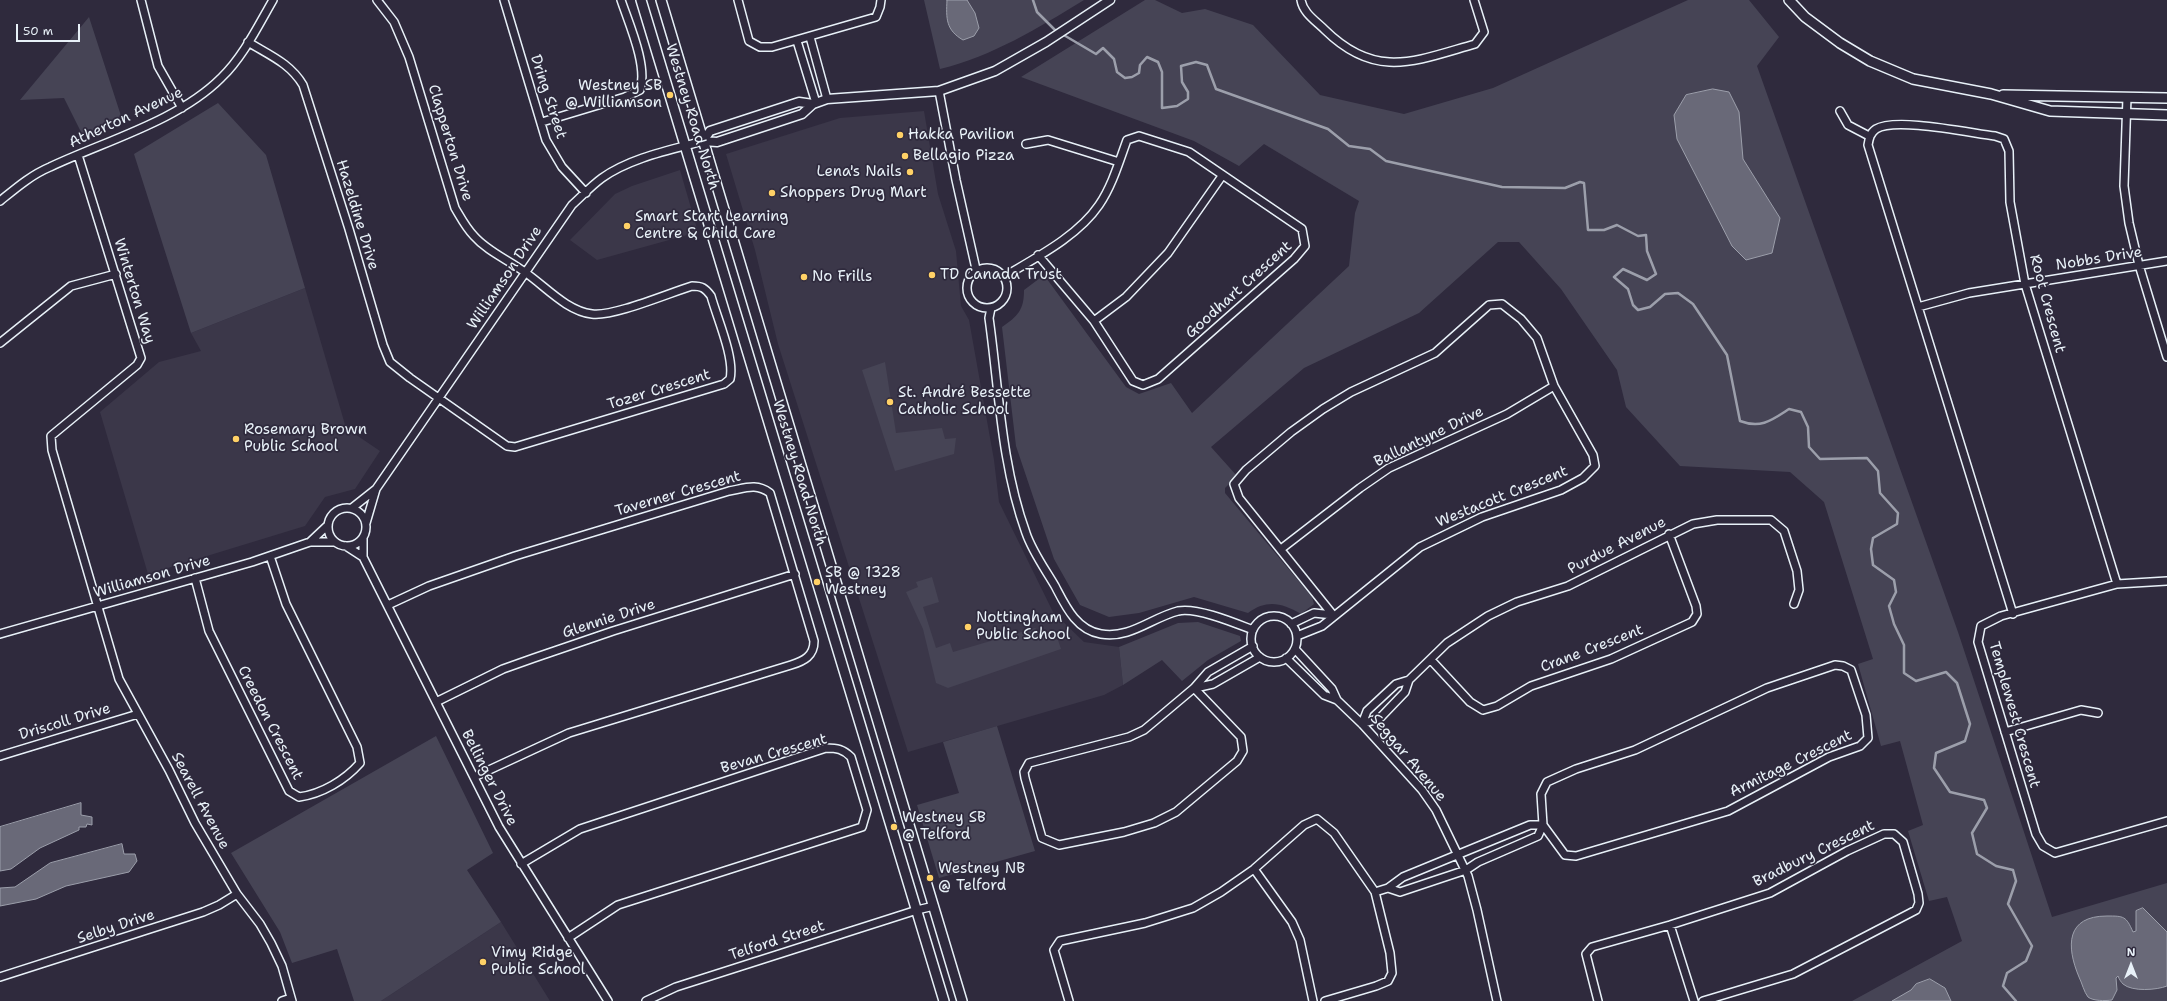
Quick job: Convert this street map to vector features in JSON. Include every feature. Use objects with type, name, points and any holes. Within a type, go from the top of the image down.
[{"type":"main road","name":"Westney Road North","points":[[641,0],[944,1001]]},
{"type":"main road","name":"Westney Road North","points":[[661,0],[962,1001]]},
{"type":"main road","points":[[1789,0],[1805,17],[1830,36],[1870,61],[1912,79],[1991,94],[2050,111],[2167,115]]},
{"type":"main road","points":[[1991,94],[2167,98]]},
{"type":"street","points":[[141,0],[158,66],[182,108]]},
{"type":"street","name":"Atherton Avenue","points":[[0,201],[22,182],[50,167],[182,108],[222,78],[248,42],[274,0]]},
{"type":"street","name":"Clapperton Drive","points":[[378,0],[394,22],[409,57],[455,208],[464,224],[486,248],[525,272]]},
{"type":"street","name":"Dring Street","points":[[504,0],[542,122],[546,140],[556,159],[586,193]]},
{"type":"street","points":[[542,122],[626,97],[640,90],[644,80],[621,0]]},
{"type":"street","points":[[738,0],[749,42],[760,47],[772,47],[797,42],[876,17],[881,0]]},
{"type":"street","points":[[703,141],[717,142],[802,114],[815,103],[827,99],[939,91],[995,71],[1046,42],[1110,0]]},
{"type":"street","points":[[1301,0],[1303,8],[1332,37],[1354,54],[1378,61],[1399,63],[1420,60],[1475,44],[1484,32],[1474,0]]},
{"type":"street","points":[[810,37],[827,99]]},
{"type":"street","name":"Hazeldine Drive","points":[[248,42],[287,64],[296,73],[303,85],[349,230],[383,345],[390,362],[440,397]]},
{"type":"street","points":[[797,42],[815,103]]},
{"type":"street","points":[[939,91],[956,180],[976,269]]},
{"type":"street","points":[[2126,97],[2124,186],[2129,223],[2139,265],[2167,357]]},
{"type":"street","points":[[703,141],[710,131],[799,102],[815,103]]},
{"type":"street","points":[[1840,111],[1848,125],[1869,136],[1868,145],[2013,614]]},
{"type":"street","name":"Root Crescent","points":[[1869,136],[1876,129],[1905,123],[1994,136],[2004,139],[2009,152],[2010,202],[2025,284],[2117,584]]},
{"type":"street","name":"Goodhart Crescent","points":[[1005,276],[1080,226],[1099,205],[1119,162],[1126,140],[1139,136],[1189,152],[1302,230],[1305,246],[1294,259],[1158,379],[1143,384],[1133,381],[1094,321],[1038,255]]},
{"type":"street","points":[[1026,144],[1048,140],[1119,162]]},
{"type":"street","name":"Williamson Drive","points":[[352,508],[376,489],[562,218],[586,193],[602,179],[616,170],[635,162],[703,141]]},
{"type":"street","name":"Winterton Way","points":[[78,155],[141,358],[137,365],[51,436],[52,450],[99,605]]},
{"type":"street","points":[[1094,321],[1126,298],[1168,253],[1222,176]]},
{"type":"street","name":"Nobbs Drive","points":[[1918,307],[1970,293],[2167,261]]},
{"type":"street","points":[[988,267],[1005,276],[1008,288],[1006,297],[1000,304],[991,308],[978,306],[967,296],[968,280],[976,269],[988,267]]},
{"type":"street","name":"Tozer Crescent","points":[[440,397],[508,446],[515,447],[724,384],[730,379],[732,371],[731,365],[711,296],[706,289],[701,286],[692,286],[615,312],[592,314],[581,312],[568,304],[525,272]]},
{"type":"street","points":[[0,343],[71,286],[116,274]]},
{"type":"street","name":"Westacott Crescent","points":[[1297,636],[1322,626],[1333,615],[1344,609],[1397,563],[1420,547],[1482,517],[1561,490],[1583,478],[1595,466],[1593,455],[1554,386],[1537,338],[1522,319],[1502,304],[1489,305],[1435,353],[1351,392],[1323,409],[1291,432],[1242,475],[1234,484],[1239,498],[1333,615]]},
{"type":"street","points":[[991,308],[989,318],[1011,480],[1026,534],[1069,613],[1079,624],[1099,634],[1117,635],[1126,633],[1179,611],[1192,611],[1234,622],[1253,630]]},
{"type":"street","name":"Ballantyne Drive","points":[[1281,549],[1360,488],[1389,468],[1508,414],[1554,386]]},
{"type":"street","name":"Taverner Crescent","points":[[388,606],[429,586],[515,556],[633,519],[752,486],[761,487],[770,493],[814,641],[814,649],[804,661],[569,733],[474,777]]},
{"type":"street","name":"Williamson Drive","points":[[366,523],[376,489]]},
{"type":"street","points":[[346,546],[356,544],[363,538],[366,531],[366,523],[362,514],[352,508],[337,510],[331,517],[328,525],[329,534],[335,542],[346,546],[363,557]]},
{"type":"street","name":"Purdue Avenue","points":[[1362,724],[1367,711],[1372,705],[1396,684],[1409,680],[1447,643],[1488,616],[1517,602],[1568,586],[1602,570],[1669,534],[1693,524],[1717,520],[1771,520],[1784,531],[1797,571],[1799,590],[1794,604]]},
{"type":"street","name":"Williamson Drive","points":[[310,542],[328,525]]},
{"type":"street","name":"Crane Crescent","points":[[1431,660],[1470,702],[1482,710],[1497,706],[1531,686],[1611,659],[1692,622],[1696,614],[1696,606],[1669,534]]},
{"type":"street","name":"Bellinger Drive","points":[[363,538],[363,557],[499,827],[608,1001]]},
{"type":"street","name":"Williamson Drive","points":[[0,634],[270,556],[310,542],[335,542]]},
{"type":"street","name":"Creedon Crescent","points":[[195,578],[209,631],[289,791],[299,797],[314,795],[351,772],[360,762],[357,747],[286,604],[270,556]]},
{"type":"street","name":"Glennie Drive","points":[[436,702],[503,669],[613,631],[795,574]]},
{"type":"street","name":"Templewest Crescent","points":[[2167,581],[2117,584],[2002,616],[1981,626],[1978,642],[2036,834],[2043,846],[2055,853],[2167,821]]},
{"type":"street","name":"Searell Avenue","points":[[99,605],[119,679],[195,823],[237,894],[260,924],[271,943],[282,966],[291,1000]]},
{"type":"street","points":[[1291,624],[1314,613],[1333,615]]},
{"type":"street","points":[[1278,617],[1291,624],[1297,636],[1295,649],[1286,658],[1273,662],[1260,657],[1253,646],[1253,630],[1263,619],[1278,617]]},
{"type":"street","points":[[1194,688],[1241,737],[1243,751],[1237,760],[1176,812],[1154,823],[1124,832],[1060,845],[1042,838],[1025,778],[1024,772],[1029,763],[1129,737],[1144,730],[1194,688],[1208,672],[1253,646]]},
{"type":"street","name":"Seggar Avenue","points":[[1295,649],[1332,689],[1336,700]]},
{"type":"street","points":[[1194,688],[1213,684],[1260,657]]},
{"type":"street","name":"Seggar Avenue","points":[[1286,658],[1324,695],[1336,700],[1362,724],[1422,790],[1436,810],[1466,870],[1477,910],[1497,1001]]},
{"type":"street","name":"Armitage Crescent","points":[[1834,665],[1843,666],[1851,670],[1869,727],[1868,738],[1860,746],[1829,757],[1728,811],[1576,856],[1565,855],[1543,825],[1541,794],[1547,782],[1576,769],[1635,750],[1767,688],[1834,665]]},
{"type":"street","name":"Purdue Avenue","points":[[1362,724],[1380,718],[1405,692],[1409,680]]},
{"type":"street","points":[[2005,732],[2081,710],[2098,713]]},
{"type":"street","name":"Driscoll Drive","points":[[0,756],[138,714]]},
{"type":"street","name":"Bevan Crescent","points":[[521,864],[580,828],[826,748],[841,750],[851,757],[867,810],[862,827],[618,905],[568,938]]},
{"type":"street","points":[[1069,1001],[1054,950],[1060,941],[1145,923],[1193,908],[1221,892],[1254,869],[1304,825],[1317,820],[1334,833],[1375,892],[1390,953],[1392,973],[1388,981],[1325,1001]]},
{"type":"street","points":[[1375,892],[1388,888],[1403,877],[1458,856],[1530,825],[1543,825],[1538,836],[1478,862],[1466,870],[1400,892],[1388,888]]},
{"type":"street","name":"Bradbury Crescent","points":[[1598,1001],[1586,954],[1592,947],[1670,925],[1770,892],[1847,851],[1884,834],[1894,834],[1903,842],[1918,894],[1919,903],[1916,910],[1793,974],[1703,1001]]},
{"type":"street","points":[[1254,869],[1292,922],[1300,940],[1313,1001]]},
{"type":"street","name":"Selby Drive","points":[[0,977],[203,912],[219,905],[237,894]]},
{"type":"street","name":"Telford Street","points":[[646,1001],[676,987],[705,977],[916,910],[934,906]]},
{"type":"street","points":[[1670,925],[1694,1001]]},
{"type":"street","points":[[282,1001],[291,1000]]},
{"type":"shaded area","points":[[924,0],[1084,0],[1032,31],[997,49],[978,57],[940,69]]},
{"type":"shaded area","points":[[1145,0],[1155,0],[1182,13],[1205,9],[1253,25],[1320,95],[1404,114],[1493,88],[1688,0],[1749,0],[1779,37],[1757,66],[1958,632],[2052,917],[2167,883],[2167,1001],[1852,1001],[1962,941],[1947,897],[1929,901],[1908,831],[1923,825],[1900,741],[1881,746],[1858,664],[1873,659],[1824,502],[1790,472],[1680,466],[1626,407],[1617,370],[1561,289],[1519,242],[1498,242],[1419,313],[1304,368],[1211,447],[1237,476],[1225,488],[1225,493],[1312,597],[1314,604],[1301,614],[1287,607],[1274,604],[1262,606],[1248,613],[1194,597],[1139,613],[1109,617],[1080,605],[1054,559],[1016,446],[1002,327],[1019,312],[1023,303],[1024,290],[1044,275],[1126,387],[1139,394],[1171,383],[1192,413],[1349,266],[1355,213],[1359,201],[1264,144],[1239,166],[1194,141],[1021,77]]},
{"type":"shaded area","points":[[89,17],[122,119],[83,136],[64,98],[20,100]]},
{"type":"shaded area","points":[[218,103],[266,155],[305,288],[191,333],[134,154]]},
{"type":"shaded area","points":[[924,111],[938,194],[956,251],[961,306],[969,320],[994,460],[999,502],[1053,612],[1084,642],[1119,647],[1123,685],[1104,695],[908,752],[778,344],[755,250],[726,154],[840,118]]},
{"type":"shaded area","points":[[680,170],[698,232],[597,260],[570,240],[615,194],[632,186]]},
{"type":"shaded area","name":"Rosemary Brown Public School","points":[[305,288],[346,428],[380,451],[355,489],[325,497],[305,526],[148,574],[100,412],[159,362],[201,351],[191,333]]},
{"type":"shaded area","points":[[885,362],[896,433],[942,428],[945,439],[956,438],[954,454],[895,471],[862,370]]},
{"type":"shaded area","points":[[932,577],[939,602],[923,607],[936,648],[950,643],[953,652],[1035,628],[1044,636],[1058,640],[1061,649],[948,688],[936,683],[923,629],[906,592],[918,587],[916,582]]},
{"type":"shaded area","points":[[1198,622],[1240,636],[1241,641],[1208,660],[1182,681],[1162,660],[1123,685],[1119,647],[1178,623]]},
{"type":"shaded area","points":[[997,726],[1035,851],[939,878],[917,805],[959,793],[943,742]]},
{"type":"shaded area","points":[[436,736],[493,853],[467,870],[501,922],[381,1001],[354,1001],[337,949],[292,963],[280,932],[231,853]]},
{"type":"shaded area","name":"Vimy Ridge Public School","points":[[501,922],[550,1001],[381,1001]]},
{"type":"water","points":[[947,0],[967,0],[975,13],[979,28],[974,36],[963,40],[950,28],[947,18]]},
{"type":"water","points":[[1713,89],[1729,92],[1739,112],[1743,159],[1780,218],[1772,253],[1746,260],[1732,246],[1677,139],[1674,115],[1686,95]]},
{"type":"water","points":[[81,803],[81,815],[92,817],[92,825],[87,824],[86,827],[79,827],[79,830],[40,848],[11,869],[0,871],[0,827]]},
{"type":"water","points":[[122,844],[124,854],[135,854],[137,861],[129,872],[66,886],[36,899],[0,906],[0,888],[15,887],[50,863]]},
{"type":"water","points":[[2143,908],[2167,932],[2167,986],[2151,989],[2127,987],[2118,976],[2116,978],[2117,990],[2112,1000],[2106,1001],[2088,997],[2084,990],[2072,954],[2071,944],[2077,927],[2084,921],[2093,917],[2117,916],[2126,920],[2133,932],[2136,931],[2136,911]]},
{"type":"water","points":[[1930,979],[1945,988],[1951,1001],[1892,1001],[1911,990],[1916,984]]},
{"type":"waterway","points":[[1033,0],[1037,12],[1057,32]]},
{"type":"waterway","points":[[1062,34],[1096,54],[1103,48],[1114,59],[1117,72],[1125,78],[1132,77],[1139,73],[1140,65],[1147,57],[1158,62],[1162,72],[1162,108],[1177,106],[1188,99],[1188,92],[1182,82],[1181,66],[1196,62],[1207,65],[1216,89],[1328,129],[1349,146],[1370,149],[1386,161],[1502,187],[1565,188],[1580,182],[1584,183],[1588,230],[1604,230],[1617,225],[1638,236],[1646,235],[1647,251],[1656,274],[1647,280],[1623,269],[1614,277],[1628,289],[1633,305],[1638,310],[1650,307],[1665,294],[1678,293],[1693,304],[1727,355],[1740,421],[1760,424],[1772,420],[1789,409],[1801,412],[1808,427],[1809,447],[1820,459],[1867,458],[1878,471],[1880,493],[1898,513],[1897,524],[1873,538],[1871,549],[1873,565],[1894,580],[1896,592],[1889,606],[1894,624],[1904,645],[1904,673],[1916,681],[1946,672],[1957,683],[1970,724],[1965,741],[1936,753],[1934,768],[1950,792],[1984,800],[1987,808],[1972,833],[1977,854],[1996,866],[2013,870],[2016,881],[2008,904],[2032,946],[2026,961],[2007,973],[2003,986],[2016,1001]]},
{"type":"place","name":"Westney SB @ Williamson","points":[[670,95]]},
{"type":"place","name":"Hakka Pavilion","points":[[900,135]]},
{"type":"place","name":"Bellagio Pizza","points":[[905,156]]},
{"type":"place","name":"Lena's Nails","points":[[910,172]]},
{"type":"place","name":"Shoppers Drug Mart","points":[[772,193]]},
{"type":"place","name":"Smart Start Learning Centre & Child Care","points":[[627,226]]},
{"type":"place","name":"TD Canada Trust","points":[[932,275]]},
{"type":"place","name":"No Frills","points":[[804,277]]},
{"type":"place","name":"St. André Bessette Catholic School","points":[[890,402]]},
{"type":"place","name":"Rosemary Brown Public School","points":[[236,439]]},
{"type":"place","name":"SB @ 1328 Westney","points":[[817,582]]},
{"type":"place","name":"Nottingham Public School","points":[[968,627]]},
{"type":"place","name":"Westney SB @ Telford","points":[[894,827]]},
{"type":"place","name":"Westney NB @ Telford","points":[[930,878]]},
{"type":"place","name":"Vimy Ridge Public School","points":[[483,962]]}]
